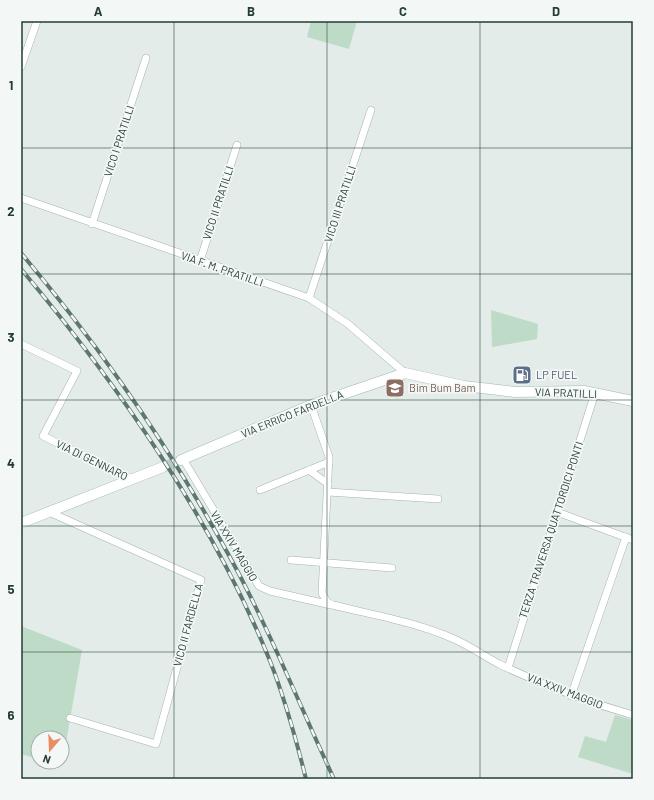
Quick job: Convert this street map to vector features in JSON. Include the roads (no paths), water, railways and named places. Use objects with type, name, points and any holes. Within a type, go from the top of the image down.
[{"type":"street","points":[[21,67],[37,21]]},
{"type":"street","name":"VICO I PRATILLI","points":[[92,224],[146,58]]},
{"type":"street","name":"VICO III PRATILLI","points":[[309,298],[372,110]]},
{"type":"street","name":"VICO II PRATILLI","points":[[200,261],[237,145]]},
{"type":"street","name":"VIA F. M. PRATILLI","points":[[21,198],[92,224],[309,298],[348,324],[405,373]]},
{"type":"street","name":"VIA DI GENNARO","points":[[21,344],[77,371],[44,436],[132,479]]},
{"type":"street","name":"VIA PRATILLI","points":[[405,373],[464,386],[516,392],[595,393],[633,401]]},
{"type":"street","name":"VIA ERRICO FARDELLA","points":[[182,460],[311,405],[405,373]]},
{"type":"street","name":"TERZA TRAVERSA QUATTORDICI PONTI","points":[[508,668],[595,393]]},
{"type":"street","points":[[311,405],[329,457],[322,593],[327,602],[333,605]]},
{"type":"street","name":"VIA XXIV MAGGIO","points":[[182,460],[259,586],[270,591],[333,605],[431,630],[454,639],[508,668],[571,696],[633,715]]},
{"type":"street","points":[[260,490],[329,462]]},
{"type":"street","points":[[21,523],[163,467]]},
{"type":"street","points":[[309,470],[328,484]]},
{"type":"street","points":[[328,492],[438,499]]},
{"type":"street","name":"VICO II FARDELLA","points":[[49,512],[200,580],[156,744],[70,718]]},
{"type":"street","points":[[557,512],[630,538],[571,696]]},
{"type":"street","points":[[291,560],[392,568]]},
{"type":"tunnel","points":[[163,467],[181,460]]},
{"type":"railway","points":[[21,253],[51,289],[107,363],[160,441],[209,520],[246,587],[334,779]]},
{"type":"railway","points":[[21,269],[93,359],[127,406],[192,506],[221,557],[247,609],[270,661],[290,719],[306,779]]},
{"type":"place","name":"LP FUEL","points":[[522,375]]},
{"type":"place","name":"Bim Bum Bam","points":[[395,388]]}]
